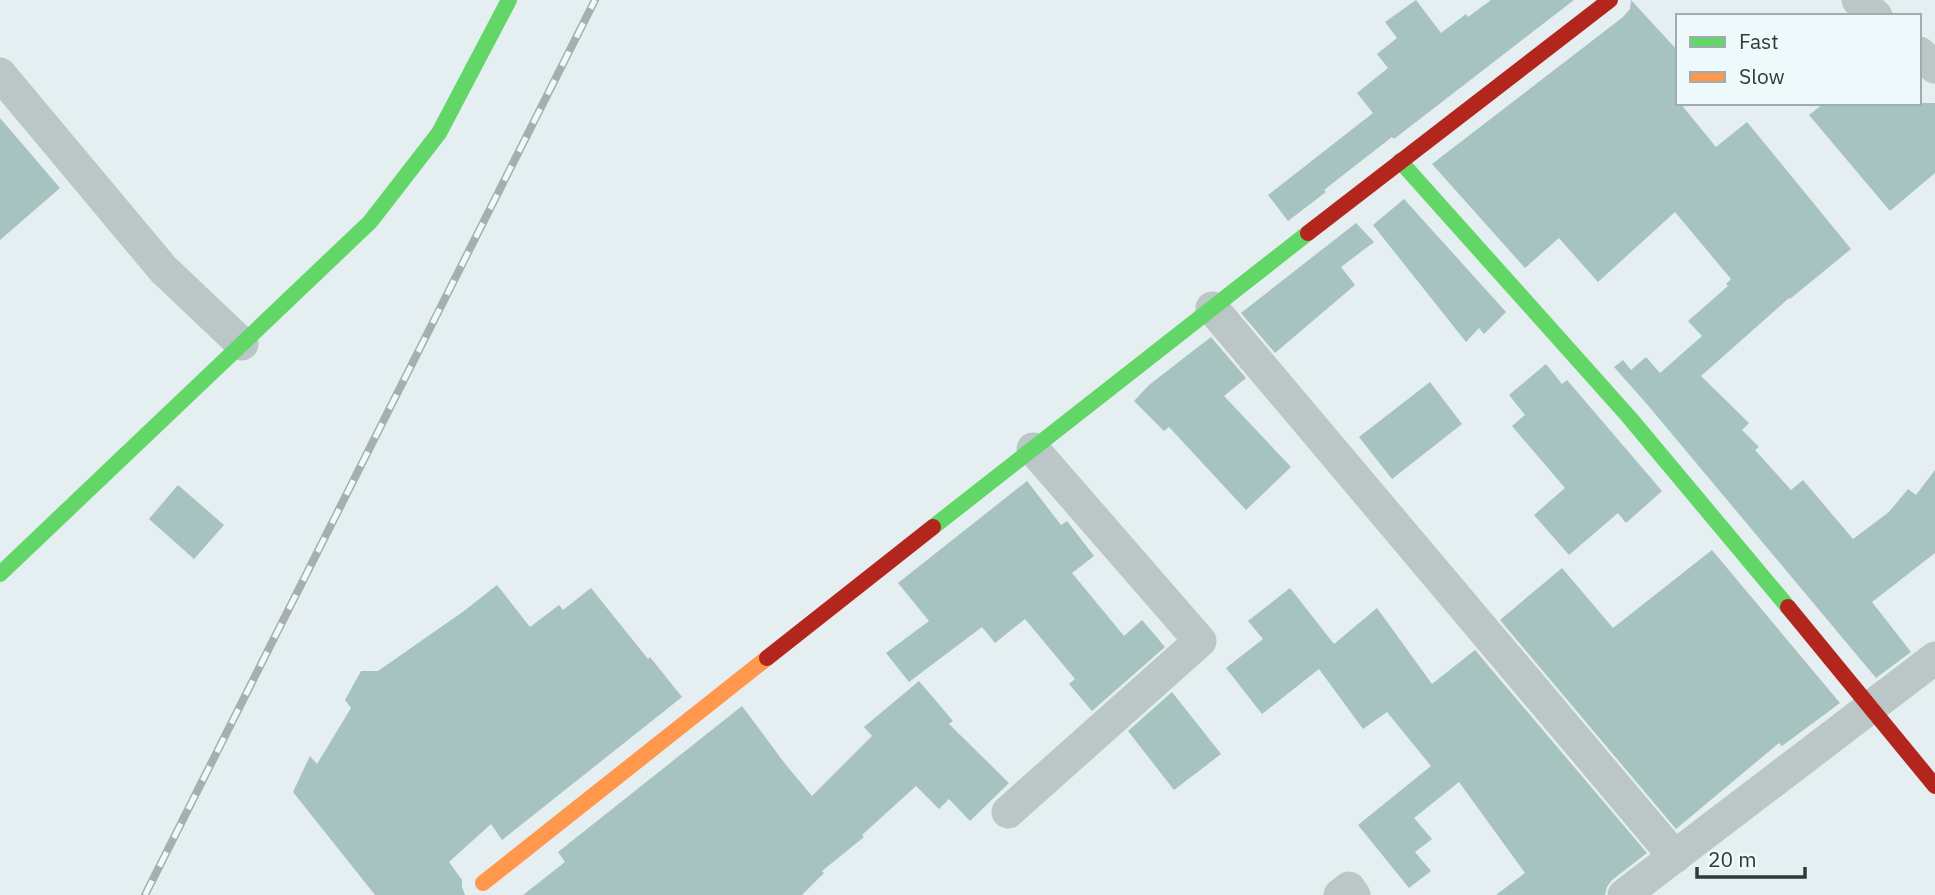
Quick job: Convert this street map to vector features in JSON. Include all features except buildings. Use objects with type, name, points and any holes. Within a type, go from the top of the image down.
[{"type":"street","points":[[0,574],[370,222],[439,133],[509,0]]},
{"type":"street","points":[[481,891],[1033,449],[1610,0]]},
{"type":"street","points":[[1858,0],[1875,14]]},
{"type":"street","points":[[1921,55],[1935,67]]},
{"type":"street","points":[[0,74],[163,269],[242,344]]},
{"type":"street","points":[[1400,161],[1629,416],[1935,786]]},
{"type":"street","points":[[1212,308],[1675,856]]},
{"type":"street","points":[[1008,812],[1200,641],[1033,449]]},
{"type":"street","points":[[1624,895],[1935,658]]},
{"type":"street","points":[[1340,895],[1349,888],[1354,895]]},
{"type":"railway","points":[[145,895],[595,0]]},
{"type":"traffic: fast","points":[[0,574],[370,222],[439,133],[509,0]]},
{"type":"traffic: fast","points":[[1400,161],[1629,417],[1788,607]]},
{"type":"traffic: fast","points":[[933,527],[1308,233]]},
{"type":"traffic: slow","points":[[483,883],[767,658]]},
{"type":"traffic: jam","points":[[1308,233],[1610,0]]},
{"type":"traffic: jam","points":[[767,658],[933,527]]},
{"type":"traffic: jam","points":[[1788,607],[1935,786]]}]
